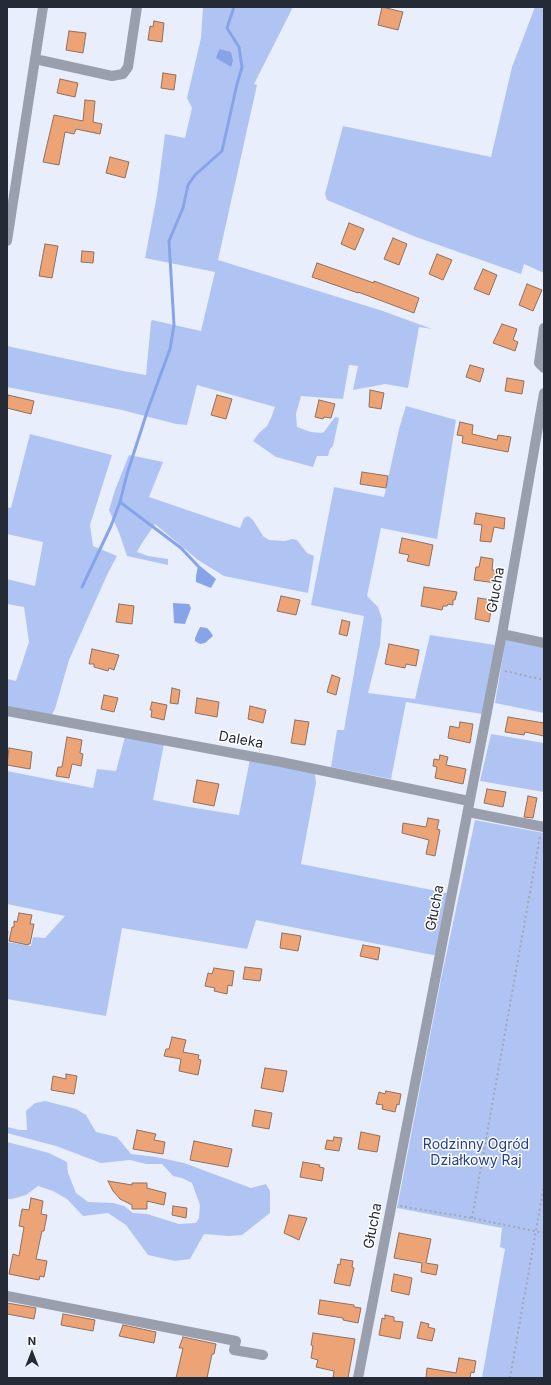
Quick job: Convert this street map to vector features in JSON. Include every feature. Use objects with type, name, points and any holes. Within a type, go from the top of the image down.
[{"type":"street","points":[[7,241],[43,7]]},
{"type":"street","points":[[35,58],[112,76],[120,75],[125,72],[128,67],[137,7]]},
{"type":"street","points":[[544,328],[539,362],[544,368]]},
{"type":"street","name":"Głucha","points":[[358,1378],[469,801],[540,444],[544,393]]},
{"type":"street","points":[[502,634],[544,644]]},
{"type":"street","name":"Daleka","points":[[7,710],[281,762],[469,801]]},
{"type":"street","points":[[468,812],[542,831]]},
{"type":"street","points":[[7,1296],[236,1341],[234,1350],[263,1356]]},
{"type":"path","points":[[505,672],[544,680]]},
{"type":"path","points":[[542,831],[544,835]]},
{"type":"path","points":[[472,1218],[542,831]]},
{"type":"path","points":[[510,1378],[544,1185]]},
{"type":"path","points":[[392,1204],[472,1218],[544,1233]]},
{"type":"green space","points":[[203,7],[293,7],[254,84],[257,85],[218,260],[383,311],[432,329],[419,327],[408,388],[385,384],[353,390],[358,366],[349,365],[343,399],[301,396],[296,414],[297,427],[311,432],[321,433],[324,432],[335,417],[339,418],[333,446],[330,449],[328,456],[317,456],[313,467],[276,457],[253,441],[267,426],[275,407],[197,385],[187,425],[176,424],[122,410],[7,387],[7,346],[146,375],[152,320],[201,331],[215,272],[145,258],[157,195],[165,134],[185,138],[192,108],[187,98],[201,38]]},
{"type":"green space","points":[[535,7],[541,7],[544,10],[544,273],[524,264],[521,274],[416,237],[327,200],[325,194],[343,126],[491,157],[512,67]]},
{"type":"green space","points":[[406,406],[456,420],[437,539],[381,528],[367,596],[378,607],[382,619],[380,645],[368,693],[415,699],[430,635],[495,645],[482,714],[406,702],[391,779],[331,767],[337,730],[344,730],[364,616],[311,605],[334,487],[384,497],[399,429]]},
{"type":"green space","points":[[30,434],[112,455],[90,525],[93,546],[117,556],[69,660],[55,709],[51,716],[7,707],[7,679],[16,681],[29,642],[24,607],[7,604],[7,579],[35,586],[43,542],[7,534],[7,507],[11,508]]},
{"type":"green space","points":[[129,455],[163,462],[149,497],[240,528],[244,518],[248,516],[253,520],[263,536],[269,540],[297,540],[307,553],[314,556],[308,593],[224,576],[198,560],[155,524],[137,552],[148,556],[168,559],[168,565],[127,556],[109,510]]},
{"type":"green space","points":[[506,638],[544,646],[544,713],[495,703]]},
{"type":"green space","points":[[491,734],[544,743],[544,792],[480,781]]},
{"type":"green space","points":[[125,737],[164,744],[153,800],[189,807],[239,815],[250,759],[315,773],[316,783],[301,864],[452,894],[438,956],[256,920],[247,949],[122,928],[106,1016],[7,999],[7,942],[31,946],[33,937],[45,938],[65,916],[7,904],[7,771],[93,788],[97,769],[116,771]]},
{"type":"green space","name":"Rodzinny Ogród Działkowy Raj","points":[[475,820],[544,833],[544,1378],[482,1378],[505,1249],[500,1247],[502,1228],[397,1208],[441,979]]},
{"type":"green space","points":[[7,930],[9,931],[7,942]]},
{"type":"green space","points":[[45,1101],[76,1109],[86,1115],[96,1132],[117,1137],[131,1154],[156,1157],[184,1163],[251,1188],[266,1184],[270,1191],[270,1213],[242,1235],[229,1236],[204,1234],[190,1259],[175,1261],[148,1255],[126,1225],[108,1213],[83,1216],[67,1199],[53,1191],[38,1186],[26,1195],[7,1199],[7,1142],[49,1153],[67,1162],[68,1173],[76,1193],[88,1202],[113,1203],[124,1206],[133,1213],[147,1214],[179,1224],[196,1223],[199,1218],[200,1205],[192,1183],[182,1178],[173,1176],[162,1164],[146,1164],[130,1160],[101,1163],[56,1146],[7,1133],[7,1127],[27,1130],[26,1111],[35,1103]]},
{"type":"shaded area","points":[[220,49],[231,52],[233,61],[231,67],[216,58]]},
{"type":"shaded area","points":[[198,566],[216,579],[211,588],[196,582]]},
{"type":"shaded area","points":[[173,603],[189,604],[191,608],[185,624],[174,623]]},
{"type":"shaded area","points":[[200,627],[207,628],[213,636],[205,643],[200,644],[195,641],[195,638]]},
{"type":"building","points":[[382,7],[403,12],[398,30],[378,25]]},
{"type":"building","points":[[154,21],[164,23],[162,42],[148,40],[150,26],[153,27]]},
{"type":"building","points":[[69,31],[86,33],[83,53],[66,50]]},
{"type":"building","points":[[163,73],[176,75],[174,90],[161,88]]},
{"type":"building","points":[[60,79],[78,83],[75,97],[57,93]]},
{"type":"building","points":[[85,100],[95,101],[93,122],[102,124],[100,134],[76,129],[74,134],[65,132],[59,165],[43,162],[54,115],[83,121]]},
{"type":"building","points":[[110,157],[129,162],[125,178],[106,173]]},
{"type":"building","points":[[349,223],[364,229],[355,250],[341,244]]},
{"type":"building","points":[[393,238],[407,244],[399,265],[384,259]]},
{"type":"building","points":[[45,244],[58,246],[52,278],[39,276]]},
{"type":"building","points":[[82,251],[94,252],[93,263],[81,262]]},
{"type":"building","points":[[437,254],[452,260],[443,280],[429,274]]},
{"type":"building","points":[[317,263],[374,283],[374,281],[419,298],[414,313],[312,277]]},
{"type":"building","points":[[483,269],[497,275],[489,295],[474,289]]},
{"type":"building","points":[[527,284],[542,290],[533,311],[519,305]]},
{"type":"building","points":[[502,324],[517,329],[513,340],[518,342],[515,351],[493,343]]},
{"type":"building","points":[[470,365],[484,369],[480,382],[466,377]]},
{"type":"building","points":[[507,378],[524,381],[522,394],[505,391]]},
{"type":"building","points":[[370,390],[384,393],[381,409],[369,407]]},
{"type":"building","points":[[8,395],[34,401],[31,414],[7,408]]},
{"type":"building","points":[[217,395],[232,399],[226,419],[211,415]]},
{"type":"building","points":[[319,400],[335,404],[331,418],[324,417],[323,419],[315,417]]},
{"type":"building","points":[[460,422],[473,425],[472,434],[497,440],[498,435],[511,437],[508,452],[462,443],[463,436],[457,435]]},
{"type":"building","points":[[362,472],[388,476],[386,488],[360,484]]},
{"type":"building","points":[[476,513],[505,518],[504,529],[494,527],[491,542],[480,541],[482,525],[474,524]]},
{"type":"building","points":[[402,538],[433,545],[429,566],[407,561],[409,555],[399,553]]},
{"type":"building","points":[[481,557],[493,559],[492,570],[498,571],[496,583],[474,580],[476,567],[479,567]]},
{"type":"building","points":[[424,587],[457,592],[455,600],[453,600],[453,605],[448,604],[447,606],[443,606],[442,610],[421,606]]},
{"type":"building","points":[[281,596],[300,600],[296,615],[277,611]]},
{"type":"building","points":[[478,598],[493,600],[489,622],[475,619]]},
{"type":"building","points":[[119,604],[134,606],[132,624],[116,622]]},
{"type":"building","points":[[342,620],[350,622],[347,636],[339,634]]},
{"type":"building","points":[[389,644],[419,650],[416,666],[406,664],[405,668],[385,664]]},
{"type":"building","points":[[92,649],[119,655],[114,670],[109,668],[108,671],[94,667],[94,664],[89,664]]},
{"type":"building","points":[[332,675],[340,678],[336,695],[327,692]]},
{"type":"building","points":[[172,688],[180,690],[178,704],[170,703]]},
{"type":"building","points":[[104,695],[118,698],[114,712],[101,709]]},
{"type":"building","points":[[197,698],[219,702],[217,717],[195,713]]},
{"type":"building","points":[[152,702],[167,705],[164,720],[151,717],[152,710],[150,710]]},
{"type":"building","points":[[250,706],[266,710],[263,723],[248,719]]},
{"type":"building","points":[[508,717],[544,723],[544,736],[525,732],[524,735],[505,732]]},
{"type":"building","points":[[295,720],[309,722],[305,745],[291,743]]},
{"type":"building","points":[[460,722],[473,724],[470,743],[448,738],[450,726],[459,728]]},
{"type":"building","points":[[67,737],[82,740],[80,753],[83,754],[81,766],[72,764],[69,778],[56,776],[58,767],[62,767]]},
{"type":"building","points":[[9,748],[32,752],[30,769],[7,765]]},
{"type":"building","points":[[440,755],[448,757],[446,765],[466,769],[463,784],[435,778],[437,767],[433,766],[434,759],[439,760]]},
{"type":"building","points":[[197,780],[219,784],[214,806],[193,802]]},
{"type":"building","points":[[487,789],[506,792],[503,807],[484,803]]},
{"type":"building","points":[[528,796],[537,798],[533,818],[524,817]]},
{"type":"building","points":[[428,818],[439,820],[437,829],[440,830],[435,856],[426,854],[429,840],[402,833],[403,823],[426,827]]},
{"type":"building","points":[[19,913],[32,915],[30,924],[34,924],[30,944],[28,945],[9,941],[12,927],[14,927],[14,921],[17,922]]},
{"type":"building","points":[[282,933],[301,936],[298,951],[280,948]]},
{"type":"building","points":[[363,945],[380,948],[378,960],[360,956]]},
{"type":"building","points":[[245,967],[262,969],[260,981],[243,979]]},
{"type":"building","points":[[214,968],[234,971],[232,986],[228,985],[227,994],[214,991],[215,988],[205,986],[208,973],[212,974]]},
{"type":"building","points":[[172,1037],[186,1040],[183,1052],[199,1055],[198,1059],[201,1060],[198,1075],[179,1071],[181,1059],[164,1056],[166,1049],[169,1049]]},
{"type":"building","points":[[265,1068],[287,1071],[283,1092],[261,1088]]},
{"type":"building","points":[[66,1074],[77,1076],[74,1094],[51,1090],[53,1076],[66,1079]]},
{"type":"building","points":[[386,1091],[401,1094],[399,1105],[397,1104],[395,1112],[382,1109],[383,1105],[376,1104],[379,1092],[385,1094]]},
{"type":"building","points":[[255,1110],[272,1113],[269,1129],[252,1126]]},
{"type":"building","points":[[137,1130],[156,1134],[154,1140],[165,1142],[163,1154],[133,1149]]},
{"type":"building","points":[[361,1132],[380,1136],[377,1152],[358,1149]]},
{"type":"building","points":[[334,1137],[342,1138],[339,1151],[325,1149],[327,1140],[333,1141]]},
{"type":"building","points":[[194,1141],[232,1149],[228,1167],[190,1160]]},
{"type":"building","points":[[303,1162],[320,1165],[319,1167],[324,1168],[322,1181],[300,1177]]},
{"type":"building","points":[[108,1181],[132,1185],[132,1183],[147,1183],[147,1188],[166,1193],[164,1205],[147,1201],[147,1209],[132,1209],[132,1205],[120,1199],[113,1191]]},
{"type":"building","points":[[31,1198],[43,1201],[41,1214],[47,1215],[36,1259],[47,1261],[44,1277],[40,1276],[39,1280],[9,1274],[13,1254],[19,1256],[24,1227],[19,1226],[22,1209],[29,1210]]},
{"type":"building","points":[[173,1206],[187,1208],[186,1218],[172,1215]]},
{"type":"building","points":[[289,1215],[307,1218],[299,1240],[284,1233]]},
{"type":"building","points":[[399,1233],[431,1239],[426,1263],[438,1265],[436,1275],[421,1272],[422,1263],[394,1258]]},
{"type":"building","points":[[341,1259],[353,1261],[352,1267],[354,1268],[350,1286],[334,1283],[338,1264],[340,1265]]},
{"type":"building","points":[[394,1274],[412,1278],[409,1295],[391,1291]]},
{"type":"building","points":[[320,1300],[354,1305],[354,1307],[361,1308],[358,1323],[343,1320],[343,1318],[318,1314]]},
{"type":"building","points":[[7,1303],[36,1308],[34,1319],[7,1314]]},
{"type":"building","points":[[63,1314],[95,1320],[93,1331],[61,1325]]},
{"type":"building","points":[[385,1315],[394,1317],[394,1321],[403,1322],[400,1339],[379,1335],[382,1318],[385,1319]]},
{"type":"building","points":[[421,1322],[429,1324],[428,1327],[435,1329],[432,1341],[417,1338]]},
{"type":"building","points":[[123,1325],[156,1332],[154,1343],[119,1336]]},
{"type":"building","points":[[313,1333],[355,1339],[348,1378],[333,1378],[334,1371],[316,1367],[318,1360],[311,1358]]},
{"type":"building","points":[[183,1337],[216,1344],[214,1354],[212,1354],[207,1378],[176,1378],[183,1348],[179,1348]]},
{"type":"building","points":[[459,1358],[476,1361],[474,1373],[471,1372],[470,1378],[426,1378],[427,1368],[456,1373]]},
{"type":"waterway","points":[[82,587],[111,526],[120,502],[127,474],[148,409],[170,349],[174,325],[169,241],[183,208],[188,185],[195,175],[222,151],[242,67],[239,47],[227,28],[234,7]]},
{"type":"waterway","points":[[120,502],[181,548],[198,566]]}]
